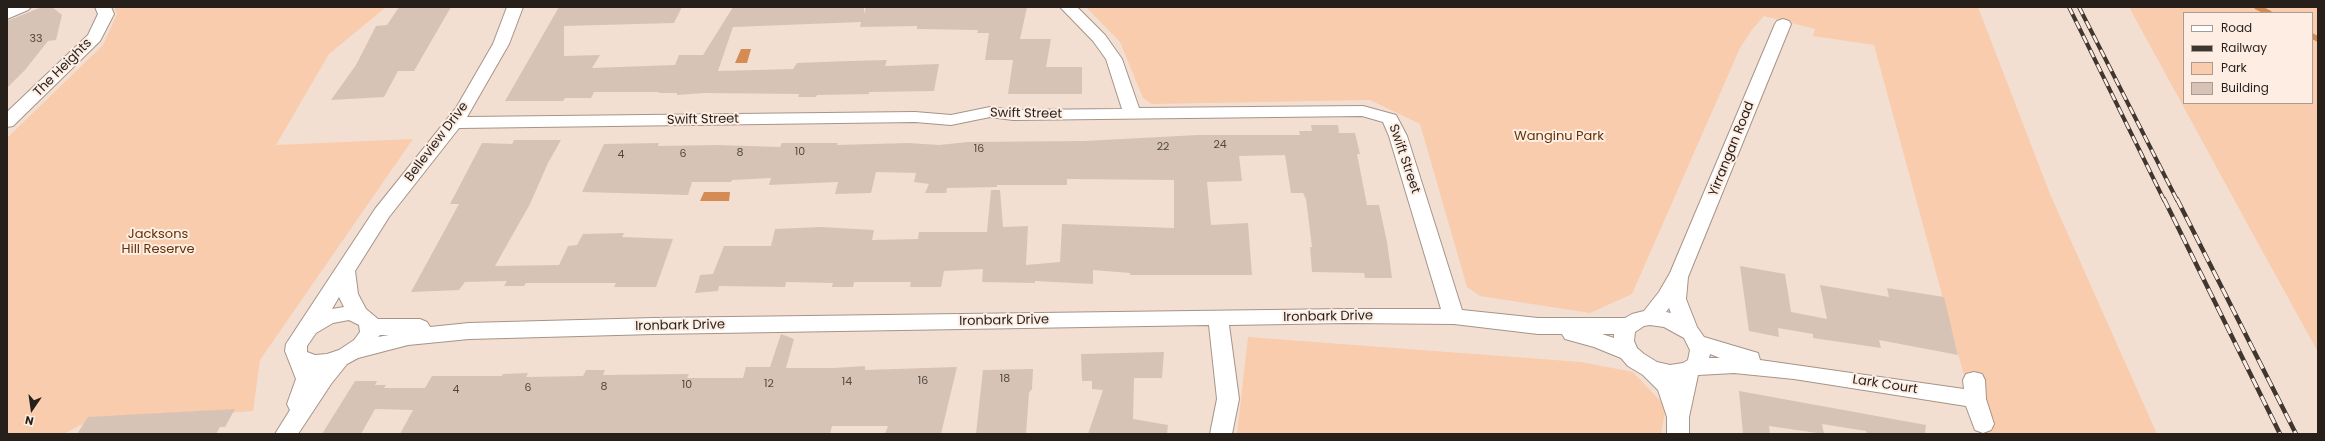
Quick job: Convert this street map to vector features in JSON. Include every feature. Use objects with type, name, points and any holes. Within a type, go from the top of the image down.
[{"type":"street","points":[[7,14],[23,7]]},
{"type":"street","name":"The Heights","points":[[7,122],[82,52],[94,38],[102,26],[106,14],[103,7]]},
{"type":"street","name":"Belleview Drive","points":[[299,357],[296,351],[297,344],[309,328],[345,269],[382,213],[464,110],[501,44],[515,7]]},
{"type":"street","points":[[1068,7],[1099,38],[1114,59],[1132,114]]},
{"type":"street","name":"Yirrangan Road","points":[[1650,318],[1667,297],[1680,274],[1783,24]]},
{"type":"street","name":"Swift Street","points":[[453,123],[915,117],[951,120],[990,112],[1013,115],[1363,111],[1390,119],[1398,136],[1454,317]]},
{"type":"street","points":[[288,431],[346,356],[367,339],[365,320],[348,294],[345,269]]},
{"type":"street","name":"Yirrangan Road","points":[[1680,274],[1676,300],[1693,337]]},
{"type":"street","name":"Ironbark Drive","points":[[309,328],[328,317],[349,313],[365,320],[469,330]]},
{"type":"street","name":"Ironbark Drive","points":[[299,357],[306,362],[315,363],[346,356],[408,337],[469,330],[1218,318],[1454,317],[1538,326],[1628,326]]},
{"type":"street","points":[[1218,318],[1228,399],[1221,434]]},
{"type":"street","points":[[1650,318],[1668,320],[1693,337],[1701,350],[1698,364],[1691,368],[1670,373],[1651,368],[1636,360],[1628,352],[1624,342],[1625,329],[1628,326],[1639,319],[1650,318]]},
{"type":"street","name":"Ironbark Drive","points":[[1538,326],[1598,340],[1628,352]]},
{"type":"street","name":"Lark Court","points":[[1693,337],[1794,371]]},
{"type":"street","points":[[288,431],[307,379],[299,357]]},
{"type":"street","name":"Lark Court","points":[[1691,368],[1734,365],[1975,389],[1983,424]]},
{"type":"street","points":[[1651,368],[1667,386],[1678,426]]},
{"type":"street","points":[[1678,426],[1691,368]]},
{"type":"green space","name":"Jacksons Hill Reserve","points":[[114,7],[386,7],[329,54],[276,145],[413,139],[260,360],[253,411],[80,425],[64,434],[7,434],[7,138],[103,45],[117,14]]},
{"type":"green space","name":"Wanginu Park","points":[[1086,7],[1978,7],[2050,194],[2157,434],[1980,434],[1874,45],[1813,36],[1815,29],[1764,16],[1751,31],[1740,48],[1632,294],[1590,313],[1480,296],[1467,287],[1420,124],[1370,100],[1152,104],[1143,98],[1120,42]]},
{"type":"green space","points":[[2129,7],[2318,7],[2318,352],[2254,236]]},
{"type":"green space","points":[[1248,337],[1581,362],[1633,372],[1666,407],[1661,434],[1237,434]]},
{"type":"shaded area","points":[[741,49],[751,49],[747,63],[735,63]]},
{"type":"shaded area","points":[[704,192],[730,192],[729,201],[700,201]]},
{"type":"building","points":[[42,7],[52,7],[62,15],[56,40],[48,41],[25,70],[7,88],[7,21]]},
{"type":"building","points":[[399,7],[451,7],[414,71],[398,71],[384,97],[331,100],[356,65],[376,26],[387,25]]},
{"type":"building","points":[[559,7],[682,7],[674,23],[564,26],[564,56],[600,55],[592,68],[675,65],[679,55],[703,55],[733,7],[864,7],[864,14],[866,7],[1027,7],[1020,39],[1051,39],[1046,67],[1082,67],[1082,94],[1008,94],[1013,60],[985,60],[989,33],[977,33],[978,30],[917,29],[917,26],[860,27],[861,22],[733,27],[718,71],[793,69],[797,63],[848,61],[887,60],[885,66],[939,64],[934,91],[869,92],[869,94],[817,95],[816,97],[798,97],[799,94],[704,93],[677,95],[677,93],[659,92],[594,92],[591,98],[565,98],[563,101],[505,101]]},
{"type":"building","points":[[1311,125],[1338,125],[1339,133],[1355,133],[1360,154],[1357,154],[1367,205],[1379,205],[1387,242],[1392,278],[1365,278],[1364,273],[1312,272],[1310,247],[1312,247],[1306,199],[1303,193],[1291,193],[1285,155],[1239,156],[1242,181],[1207,182],[1211,225],[1248,223],[1252,275],[1130,275],[1130,273],[1093,270],[1093,284],[1035,281],[1035,283],[982,282],[983,269],[944,271],[941,287],[910,287],[911,282],[854,282],[853,287],[832,287],[833,283],[786,282],[785,287],[719,286],[718,291],[695,293],[700,275],[713,274],[724,246],[771,246],[775,229],[821,227],[874,230],[872,240],[918,239],[919,232],[987,232],[991,190],[1000,190],[1003,227],[1028,226],[1026,265],[1060,262],[1062,224],[1174,228],[1174,180],[1067,179],[1067,185],[997,185],[997,187],[947,188],[946,193],[925,193],[929,184],[914,182],[916,173],[876,172],[871,193],[835,194],[838,182],[769,185],[771,178],[732,180],[731,182],[692,182],[688,195],[582,192],[604,144],[659,143],[658,146],[717,145],[780,147],[782,143],[838,143],[837,145],[908,143],[939,145],[968,142],[1084,141],[1198,135],[1300,135],[1299,131],[1312,131]]},
{"type":"building","points":[[514,140],[561,140],[548,163],[530,204],[495,266],[559,265],[568,246],[577,245],[583,234],[624,233],[622,237],[673,239],[656,287],[614,287],[616,283],[526,283],[524,286],[504,286],[507,281],[465,282],[459,290],[411,292],[459,204],[450,204],[482,143],[512,144]]},
{"type":"building","points":[[1740,266],[1785,274],[1791,312],[1827,319],[1820,285],[1889,297],[1887,288],[1944,297],[1958,355],[1879,340],[1881,348],[1813,338],[1813,334],[1778,328],[1779,337],[1749,331]]},
{"type":"building","points":[[781,334],[794,339],[786,368],[834,368],[865,366],[865,370],[957,367],[941,434],[885,434],[888,426],[832,426],[830,434],[400,434],[413,410],[375,409],[361,434],[322,434],[355,381],[377,381],[375,385],[386,385],[384,388],[425,388],[432,376],[502,376],[503,374],[528,373],[526,377],[583,376],[586,370],[605,370],[603,375],[689,374],[687,378],[743,378],[746,367],[770,367]]},
{"type":"building","points":[[1164,352],[1162,378],[1134,378],[1133,419],[1168,425],[1167,434],[1088,434],[1103,390],[1092,389],[1092,381],[1082,381],[1081,354]]},
{"type":"building","points":[[1033,369],[1032,389],[1029,393],[1026,434],[976,434],[983,370]]},
{"type":"building","points":[[1739,391],[1926,425],[1925,434],[1867,434],[1866,431],[1822,424],[1824,434],[1769,426],[1770,434],[1743,434]]},
{"type":"building","points":[[235,409],[225,427],[220,427],[216,434],[77,434],[88,417]]},
{"type":"waterway","points":[[2257,7],[2267,12]]},
{"type":"waterway","points":[[2313,36],[2318,39]]},
{"type":"railway","points":[[2069,7],[2164,200]]},
{"type":"railway","points":[[2079,7],[2177,200]]},
{"type":"railway","points":[[2164,199],[2280,434]]},
{"type":"railway","points":[[2177,199],[2296,434]]}]
